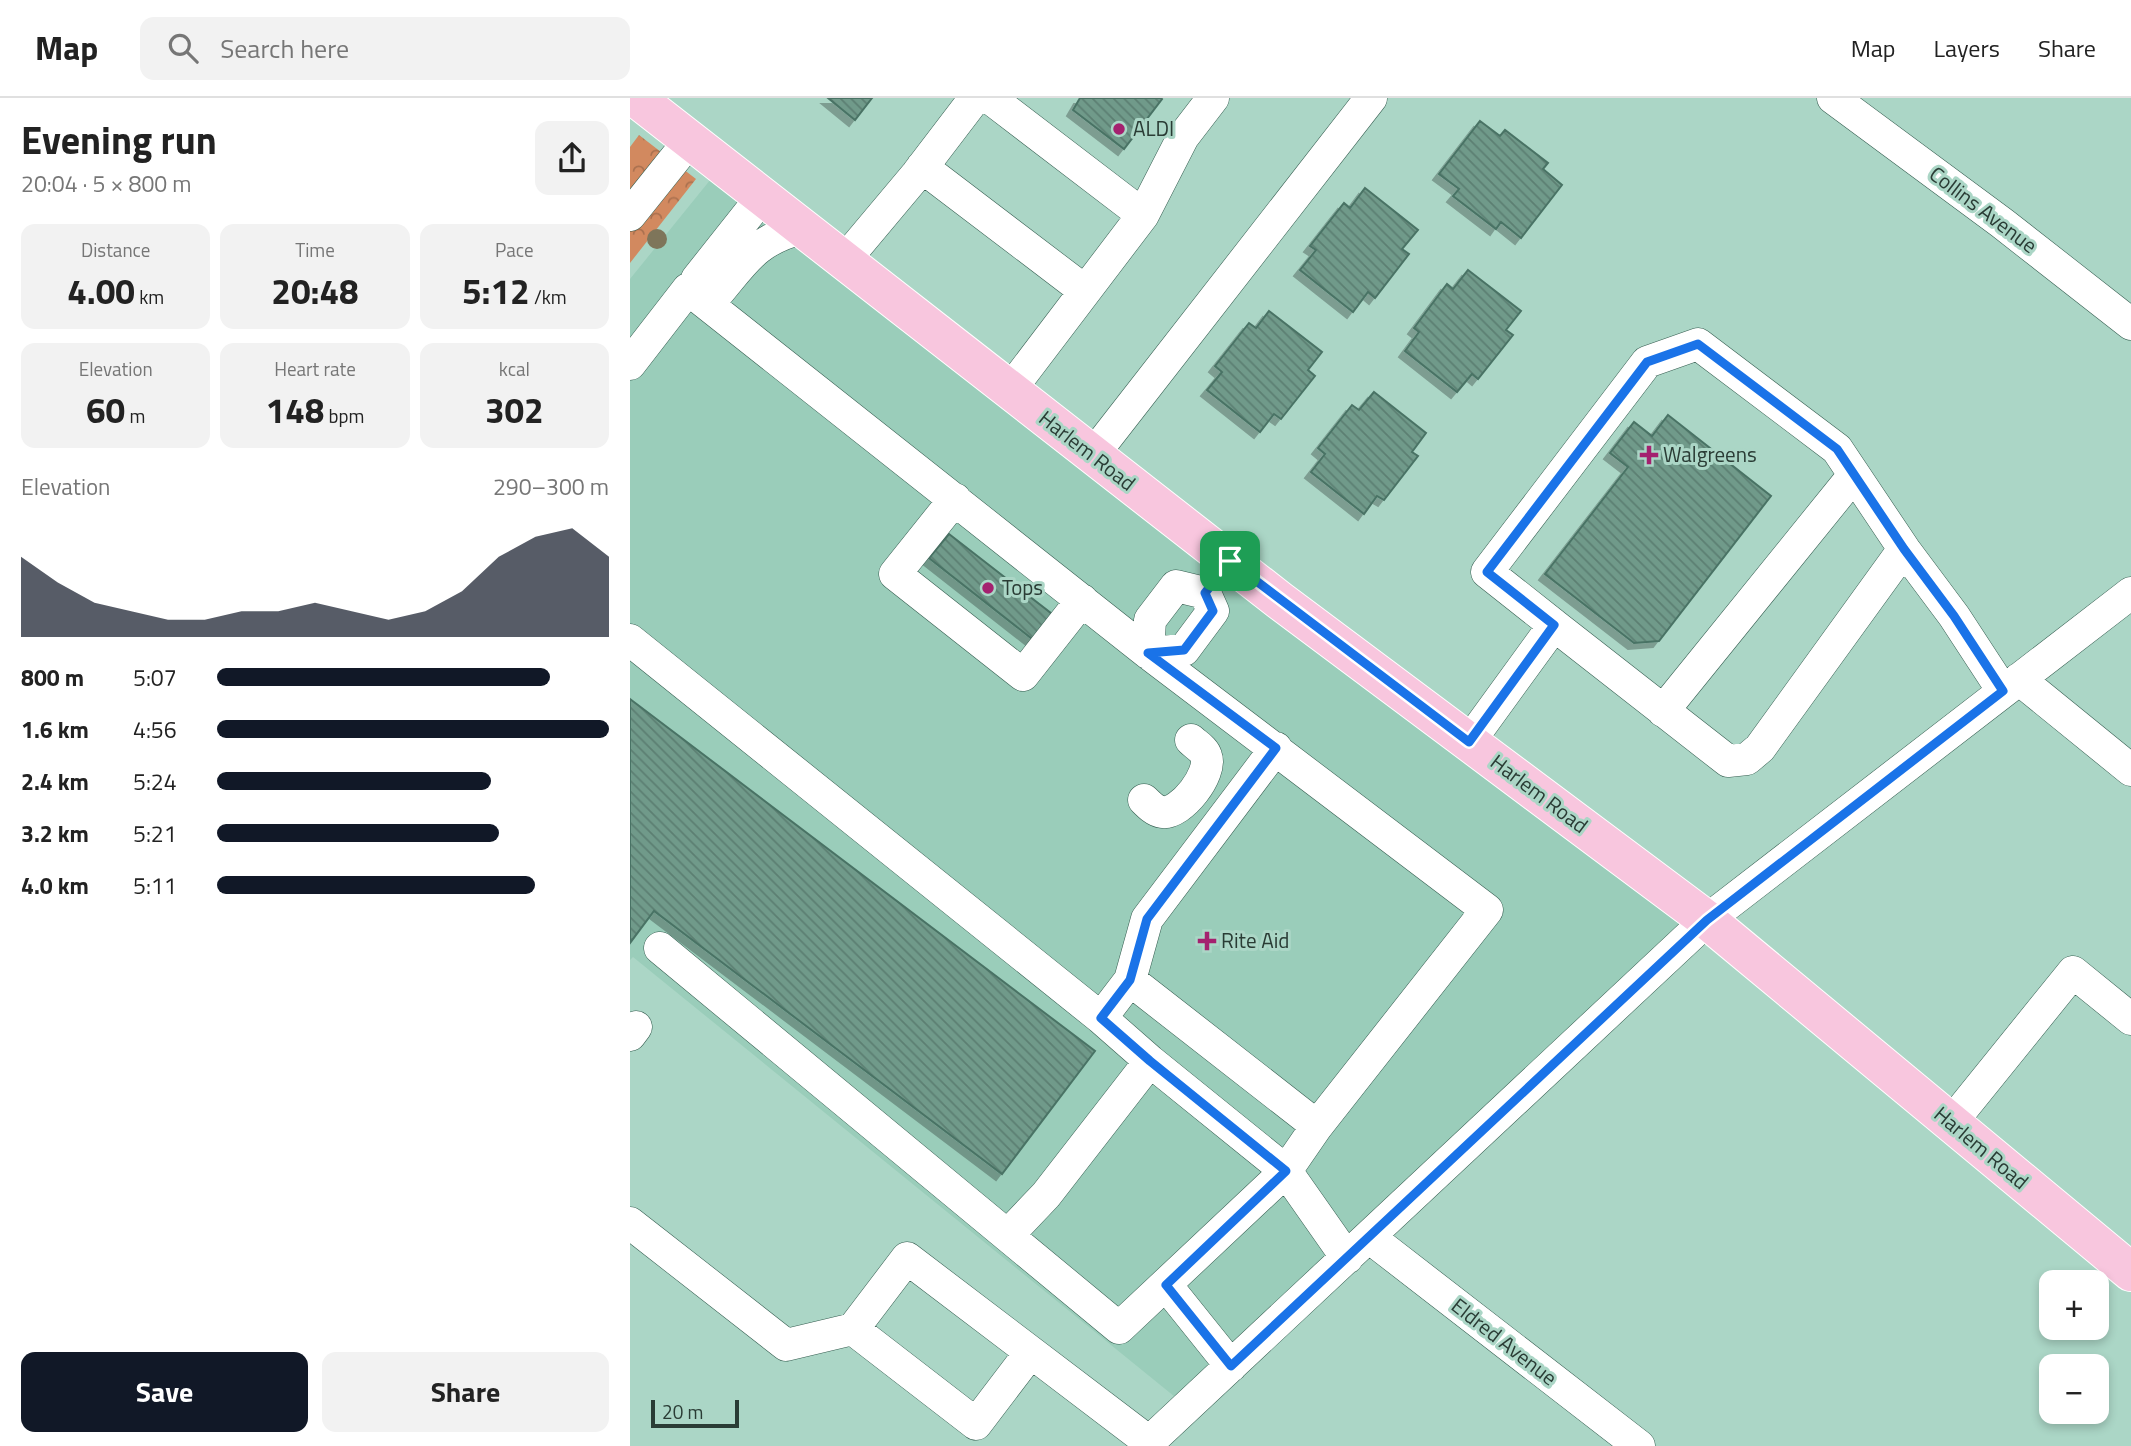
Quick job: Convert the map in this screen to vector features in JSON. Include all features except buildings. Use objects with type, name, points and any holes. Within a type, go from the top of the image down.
[{"type":"main road","name":"Harlem Road","points":[[647,101],[690,140],[762,197],[1230,561],[1707,920],[2131,1272]]},
{"type":"street","points":[[844,261],[975,98]]},
{"type":"street","points":[[990,98],[1143,215]]},
{"type":"street","points":[[1010,390],[1143,215],[1183,137],[1213,98]]},
{"type":"street","points":[[1093,455],[1371,98]]},
{"type":"street","name":"Collins Avenue","points":[[1833,98],[2002,223],[2131,324]]},
{"type":"street","points":[[630,215],[690,140]]},
{"type":"street","points":[[922,167],[1085,291]]},
{"type":"street","points":[[698,296],[697,279],[762,197]]},
{"type":"street","points":[[698,296],[716,295],[762,243],[802,228]]},
{"type":"street","points":[[630,364],[688,289],[1148,653],[1487,910],[1317,1125],[1286,1171],[1119,1328],[660,948]]},
{"type":"street","points":[[1904,549],[1760,748],[1747,759],[1728,761],[1487,572],[1647,362],[1698,344],[1837,449],[1904,549],[1954,616],[2011,685],[2131,770]]},
{"type":"street","points":[[1663,710],[1854,475]]},
{"type":"street","points":[[955,499],[895,574],[1023,675],[1082,600]]},
{"type":"street","points":[[1205,593],[1230,561]]},
{"type":"street","points":[[1148,653],[1150,620],[1176,586],[1205,593]]},
{"type":"street","points":[[1148,653],[1184,650],[1213,611],[1205,593]]},
{"type":"street","points":[[630,1223],[786,1345],[853,1329],[907,1258],[1147,1444],[1707,920],[2131,593]]},
{"type":"street","points":[[1469,742],[1554,625]]},
{"type":"street","name":"Eldred Avenue","points":[[630,640],[1101,1018],[1286,1171],[1358,1247],[1639,1446]]},
{"type":"street","points":[[1144,800],[1158,811],[1166,813],[1180,808],[1206,774],[1208,763],[1206,752],[1191,740]]},
{"type":"street","points":[[1101,1018],[1130,980],[1147,919],[1276,748]]},
{"type":"street","points":[[1951,1123],[2073,972],[2131,1019]]},
{"type":"street","points":[[1130,980],[1317,1125]]},
{"type":"street","points":[[1008,1235],[1046,1195],[1150,1061]]},
{"type":"street","points":[[1166,1285],[1231,1366]]},
{"type":"street","points":[[853,1329],[976,1424],[1030,1353]]},
{"type":"shaded area","points":[[715,174],[1691,922],[1180,1401],[633,957],[630,960],[630,279]]},
{"type":"green space","points":[[639,135],[696,179],[630,263],[630,147]]},
{"type":"place","name":"ALDI","points":[[1119,129]]},
{"type":"place","name":"Walgreens","points":[[1649,455]]},
{"type":"place","name":"Tops","points":[[988,588]]},
{"type":"place","name":"Rite Aid","points":[[1207,941]]},
{"type":"route","points":[[1698,344],[1837,449],[2003,691],[1707,920],[1231,1366],[1166,1285],[1286,1171],[1101,1018],[1130,980],[1147,919],[1276,748],[1148,653],[1184,650],[1213,611],[1205,593],[1230,561],[1469,742],[1554,625],[1487,572],[1647,362],[1698,344]]}]
